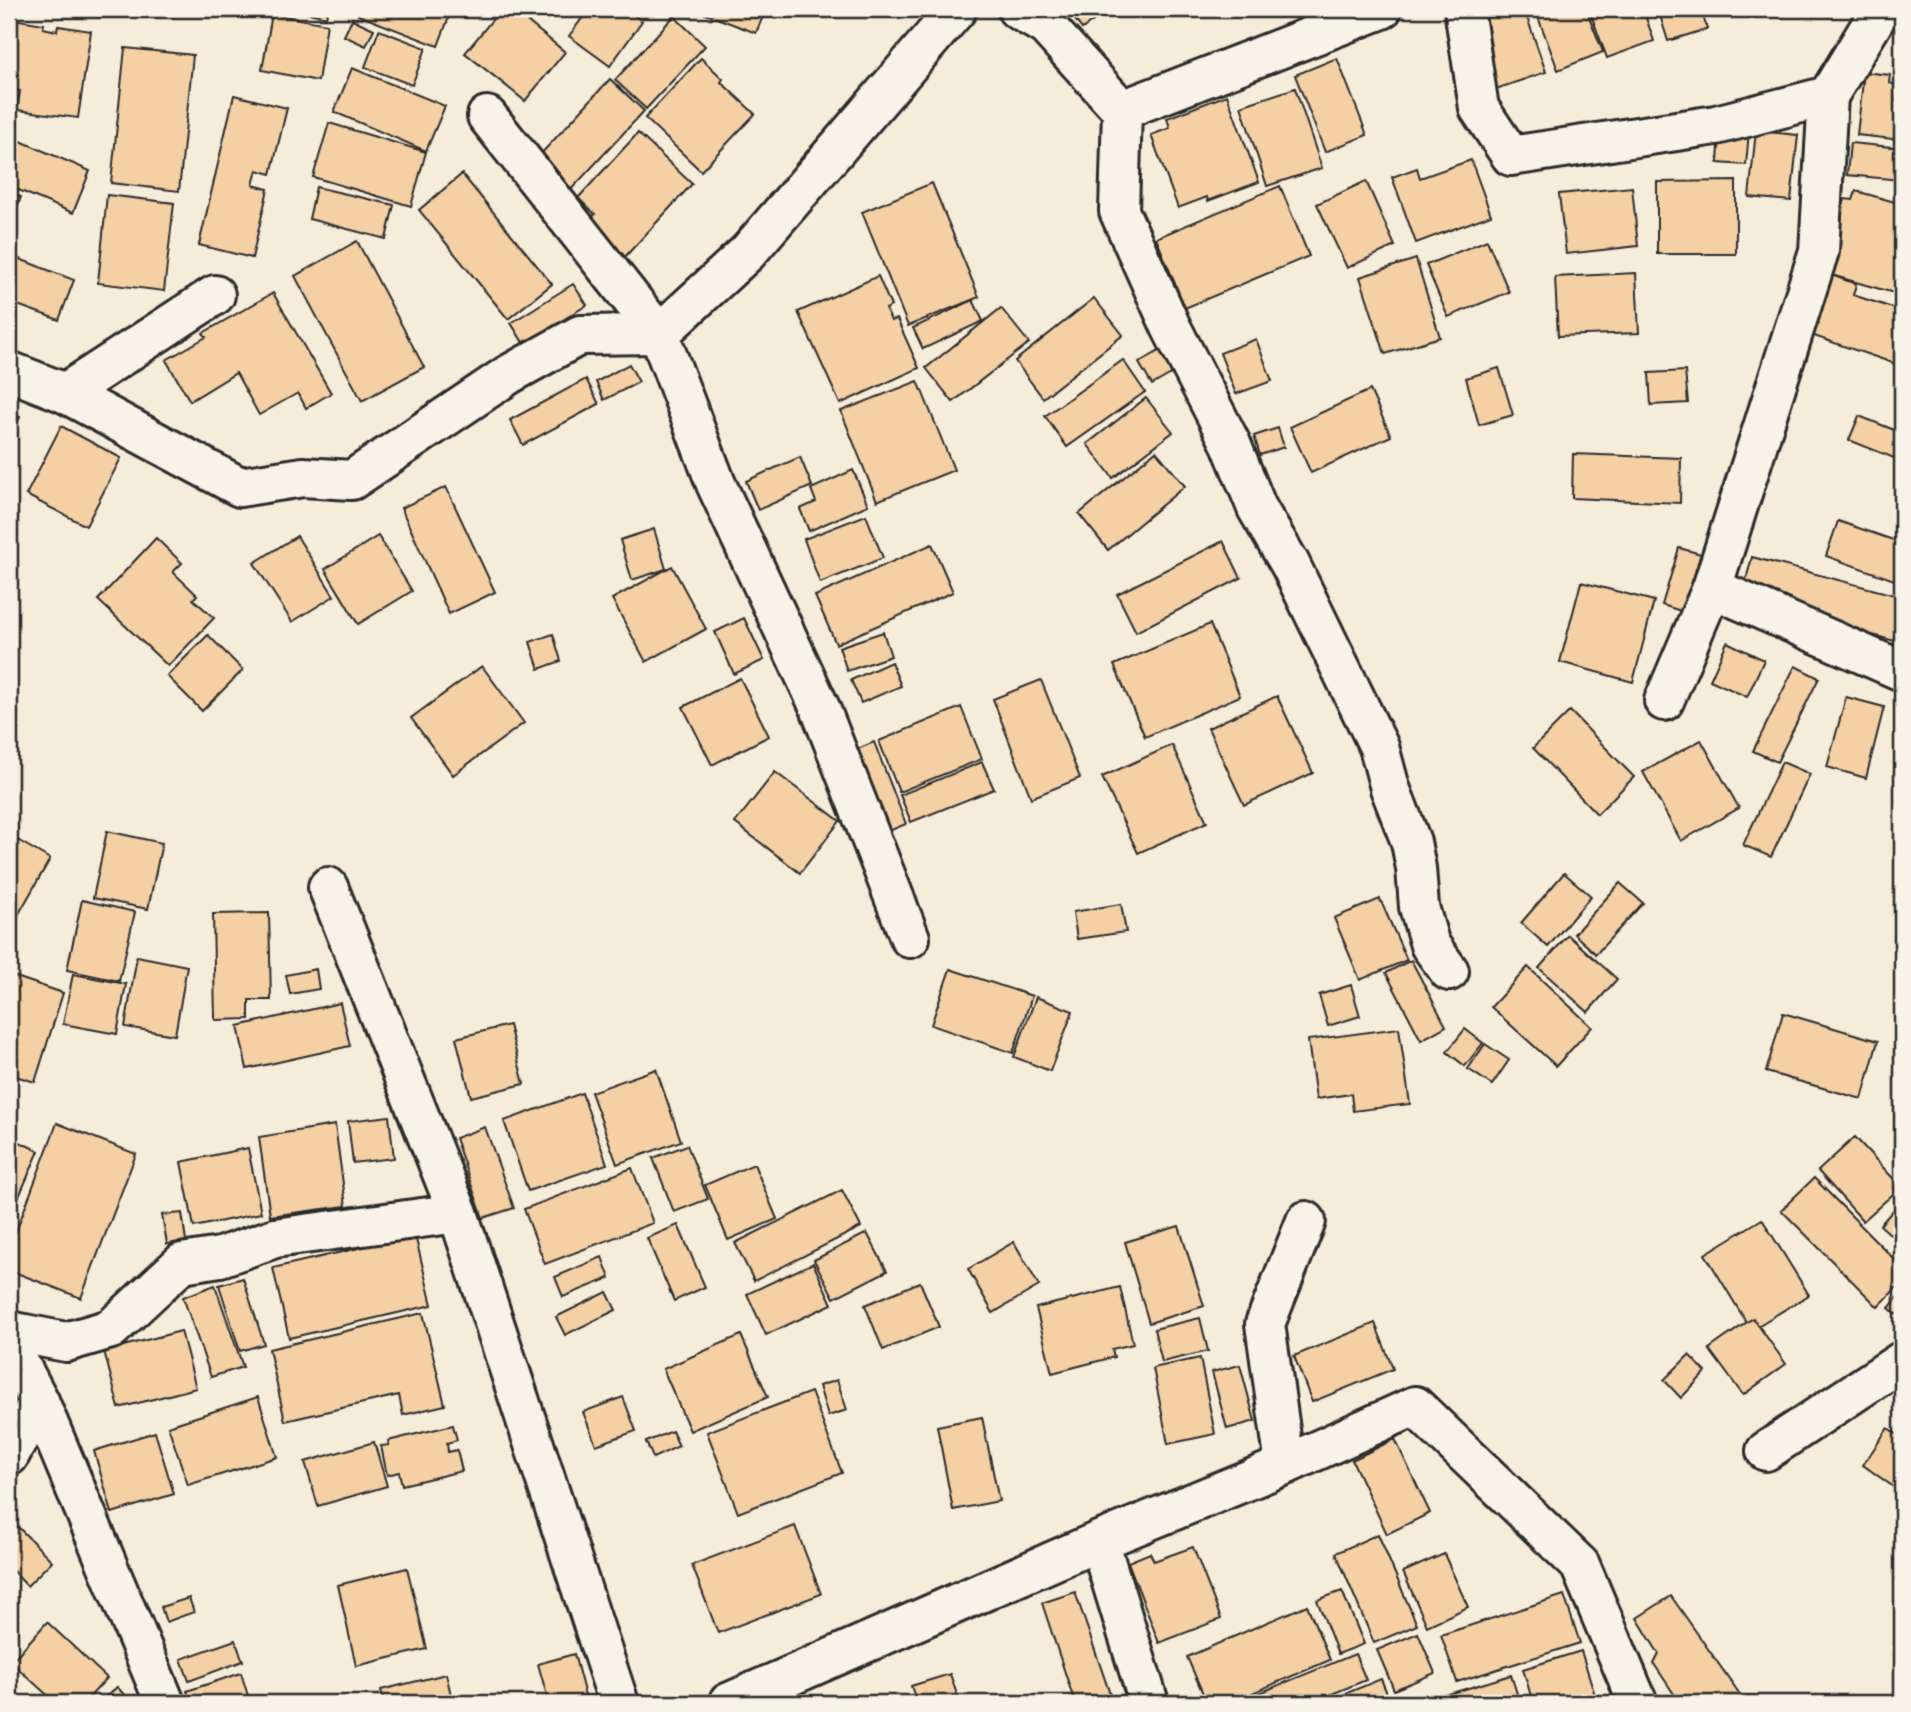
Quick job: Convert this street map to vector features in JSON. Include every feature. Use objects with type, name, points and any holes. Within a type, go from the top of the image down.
[{"type":"street","points":[[9,371],[65,393],[240,487],[303,477],[352,480],[508,375],[580,335],[659,334],[748,252],[957,9]]},
{"type":"street","points":[[1017,9],[1046,26],[1122,110],[1119,211],[1171,327],[1231,444],[1257,508],[1290,564],[1378,747],[1390,788],[1411,842],[1419,907],[1430,945],[1449,971]]},
{"type":"street","points":[[1122,110],[1382,9]]},
{"type":"street","points":[[1464,9],[1479,108],[1511,156],[1716,125],[1828,96]]},
{"type":"street","points":[[1664,701],[1712,588],[1819,251],[1828,96],[1881,9]]},
{"type":"street","points":[[1892,9],[1902,28]]},
{"type":"street","points":[[487,116],[659,334],[716,484],[820,708],[910,938]]},
{"type":"street","points":[[65,393],[215,295]]},
{"type":"street","points":[[1712,588],[1902,671]]},
{"type":"street","points":[[328,887],[458,1213],[620,1703]]},
{"type":"street","points":[[9,1331],[65,1342],[111,1329],[182,1262],[220,1257],[275,1238],[458,1213]]},
{"type":"street","points":[[1285,1465],[1265,1324],[1306,1221]]},
{"type":"street","points":[[9,1344],[39,1401],[165,1703]]},
{"type":"street","points":[[1766,1451],[1902,1361]]},
{"type":"street","points":[[9,1456],[39,1401]]},
{"type":"street","points":[[728,1703],[1099,1541],[1285,1465],[1415,1406],[1580,1565],[1638,1703]]},
{"type":"street","points":[[1099,1541],[1149,1703]]},
{"type":"building","points":[[292,9],[328,9],[326,17]]},
{"type":"building","points":[[361,9],[452,9],[438,46],[358,15]]},
{"type":"building","points":[[501,9],[512,9],[565,52],[525,101],[465,53]]},
{"type":"building","points":[[589,9],[626,9],[642,21],[610,66],[569,36]]},
{"type":"building","points":[[693,9],[766,9],[756,33]]},
{"type":"building","points":[[1067,9],[1110,9],[1082,29]]},
{"type":"building","points":[[1503,9],[1524,9],[1546,72],[1496,89],[1472,20]]},
{"type":"building","points":[[1535,9],[1586,9],[1603,52],[1558,70]]},
{"type":"building","points":[[1589,9],[1643,9],[1654,41],[1607,58]]},
{"type":"building","points":[[1658,9],[1701,9],[1707,29],[1668,41]]},
{"type":"building","points":[[272,14],[327,24],[318,81],[262,70]]},
{"type":"building","points":[[674,16],[705,46],[646,109],[615,80]]},
{"type":"building","points":[[13,19],[44,24],[43,28],[57,31],[58,26],[91,31],[78,118],[17,110],[20,91],[9,89],[9,45]]},
{"type":"building","points":[[352,19],[374,29],[366,46],[344,36]]},
{"type":"building","points":[[379,30],[426,48],[412,85],[365,67]]},
{"type":"building","points":[[125,48],[193,55],[179,191],[111,183]]},
{"type":"building","points":[[701,58],[723,79],[721,82],[755,114],[701,171],[645,118]]},
{"type":"building","points":[[1337,58],[1367,135],[1325,152],[1295,75]]},
{"type":"building","points":[[352,68],[445,106],[426,151],[334,112]]},
{"type":"building","points":[[1864,72],[1890,75],[1889,83],[1898,85],[1896,101],[1902,101],[1902,140],[1857,135]]},
{"type":"building","points":[[610,79],[644,111],[568,193],[538,157]]},
{"type":"building","points":[[1295,88],[1322,168],[1267,186],[1241,106]]},
{"type":"building","points":[[234,95],[287,108],[271,174],[257,170],[253,185],[268,189],[252,258],[199,245]]},
{"type":"building","points":[[1227,95],[1259,182],[1208,201],[1207,197],[1178,208],[1151,135],[1170,128],[1167,118]]},
{"type":"building","points":[[329,123],[426,152],[411,206],[313,177]]},
{"type":"building","points":[[1720,129],[1749,132],[1746,165],[1718,163]]},
{"type":"building","points":[[1756,131],[1798,135],[1791,201],[1749,197]]},
{"type":"building","points":[[638,133],[692,184],[623,259],[586,224],[595,214],[578,198]]},
{"type":"building","points":[[9,136],[90,171],[73,213],[9,186]]},
{"type":"building","points":[[1850,143],[1902,148],[1901,180],[1847,175]]},
{"type":"building","points":[[1471,160],[1491,215],[1416,243],[1392,177],[1417,168],[1420,178]]},
{"type":"building","points":[[462,174],[552,284],[508,319],[419,210]]},
{"type":"building","points":[[1366,181],[1395,246],[1347,268],[1317,204]]},
{"type":"building","points":[[1736,181],[1736,254],[1657,254],[1657,182]]},
{"type":"building","points":[[932,183],[979,297],[908,326],[862,212]]},
{"type":"building","points":[[1280,186],[1309,256],[1185,308],[1156,238]]},
{"type":"building","points":[[316,187],[394,205],[386,239],[309,219]]},
{"type":"building","points":[[1632,187],[1638,246],[1566,254],[1559,194]]},
{"type":"building","points":[[1856,191],[1902,204],[1902,263],[1894,293],[1824,273],[1845,199],[1853,200]]},
{"type":"building","points":[[9,192],[21,197],[9,229]]},
{"type":"building","points":[[107,195],[174,203],[164,291],[98,283]]},
{"type":"building","points":[[1487,240],[1509,292],[1448,317],[1426,265]]},
{"type":"building","points":[[357,241],[424,367],[362,401],[295,276]]},
{"type":"building","points":[[9,255],[74,280],[59,320],[9,302]]},
{"type":"building","points":[[1416,259],[1440,337],[1385,354],[1360,277]]},
{"type":"building","points":[[1636,273],[1639,333],[1558,336],[1555,277]]},
{"type":"building","points":[[1826,273],[1856,284],[1853,295],[1902,311],[1902,366],[1805,333]]},
{"type":"building","points":[[878,276],[891,306],[886,309],[891,321],[897,319],[919,368],[840,404],[798,312]]},
{"type":"building","points":[[573,284],[587,305],[524,344],[511,323]]},
{"type":"building","points":[[273,293],[331,393],[306,408],[298,393],[259,415],[236,373],[190,401],[166,360],[206,337],[203,333]]},
{"type":"building","points":[[1094,298],[1123,335],[1043,398],[1015,361]]},
{"type":"building","points":[[973,300],[983,321],[923,349],[913,328]]},
{"type":"building","points":[[1001,308],[1029,343],[953,402],[926,368]]},
{"type":"building","points":[[1256,339],[1272,381],[1236,394],[1220,353]]},
{"type":"building","points":[[1164,348],[1178,370],[1152,385],[1139,363]]},
{"type":"building","points":[[1123,360],[1145,392],[1067,447],[1045,416]]},
{"type":"building","points":[[629,364],[639,382],[604,400],[596,382]]},
{"type":"building","points":[[1499,368],[1513,415],[1479,425],[1466,378]]},
{"type":"building","points":[[1685,371],[1688,403],[1651,405],[1649,373]]},
{"type":"building","points":[[586,379],[599,404],[523,445],[510,420]]},
{"type":"building","points":[[918,381],[954,470],[877,501],[841,411]]},
{"type":"building","points":[[1370,390],[1391,436],[1311,473],[1290,427]]},
{"type":"building","points":[[1146,398],[1173,432],[1113,478],[1087,444]]},
{"type":"building","points":[[9,412],[20,417],[9,441]]},
{"type":"building","points":[[1859,416],[1902,433],[1899,460],[1849,440]]},
{"type":"building","points":[[61,426],[121,458],[86,526],[26,495]]},
{"type":"building","points":[[1278,428],[1284,447],[1260,455],[1254,436]]},
{"type":"building","points":[[1156,451],[1185,486],[1108,550],[1079,514]]},
{"type":"building","points":[[1573,454],[1681,458],[1680,503],[1572,498]]},
{"type":"building","points":[[800,457],[812,486],[758,510],[746,481]]},
{"type":"building","points":[[853,470],[868,505],[809,531],[800,509],[816,502],[811,489]]},
{"type":"building","points":[[446,487],[495,592],[449,614],[401,508]]},
{"type":"building","points":[[866,515],[883,558],[820,583],[804,539]]},
{"type":"building","points":[[1838,521],[1902,543],[1900,582],[1826,556]]},
{"type":"building","points":[[654,529],[666,569],[632,580],[620,540]]},
{"type":"building","points":[[297,536],[334,596],[292,622],[254,563]]},
{"type":"building","points":[[378,536],[412,591],[358,624],[325,569]]},
{"type":"building","points":[[156,538],[182,563],[173,572],[197,595],[193,599],[214,618],[168,666],[98,600]]},
{"type":"building","points":[[1223,541],[1241,578],[1136,632],[1117,594]]},
{"type":"building","points":[[932,544],[953,592],[836,644],[815,596]]},
{"type":"building","points":[[1679,548],[1701,554],[1684,612],[1662,605]]},
{"type":"building","points":[[1752,557],[1902,597],[1902,643],[1741,599]]},
{"type":"building","points":[[672,566],[706,629],[646,662],[612,599]]},
{"type":"building","points":[[1581,582],[1654,601],[1633,682],[1560,662]]},
{"type":"building","points":[[744,618],[764,660],[734,674],[715,632]]},
{"type":"building","points":[[1210,624],[1240,696],[1145,737],[1114,665]]},
{"type":"building","points":[[883,632],[891,656],[847,671],[839,647]]},
{"type":"building","points":[[553,634],[561,661],[539,669],[530,642]]},
{"type":"building","points":[[208,635],[243,670],[202,711],[167,676]]},
{"type":"building","points":[[1727,642],[1764,660],[1747,697],[1710,680]]},
{"type":"building","points":[[891,662],[901,686],[861,703],[851,680]]},
{"type":"building","points":[[482,666],[524,723],[453,775],[411,718]]},
{"type":"building","points":[[1795,666],[1819,678],[1777,762],[1753,751]]},
{"type":"building","points":[[740,678],[769,736],[712,765],[683,707]]},
{"type":"building","points":[[1041,680],[1080,778],[1031,798],[993,699]]},
{"type":"building","points":[[1277,696],[1313,773],[1244,805],[1208,728]]},
{"type":"building","points":[[1846,697],[1884,707],[1866,778],[1827,767]]},
{"type":"building","points":[[961,707],[982,759],[899,792],[879,741]]},
{"type":"building","points":[[1570,711],[1634,777],[1597,814],[1533,748]]},
{"type":"building","points":[[1701,740],[1739,808],[1681,841],[1643,772]]},
{"type":"building","points":[[874,742],[906,824],[874,837],[843,755]]},
{"type":"building","points":[[1172,745],[1207,822],[1138,853],[1102,777]]},
{"type":"building","points":[[982,762],[994,789],[911,822],[900,795]]},
{"type":"building","points":[[1782,762],[1810,774],[1771,857],[1743,845]]},
{"type":"building","points":[[775,772],[840,821],[800,873],[735,823]]},
{"type":"building","points":[[107,831],[162,843],[148,909],[93,898]]},
{"type":"building","points":[[9,835],[50,859],[9,931]]},
{"type":"building","points":[[1564,873],[1591,896],[1548,947],[1521,923]]},
{"type":"building","points":[[1620,883],[1643,903],[1596,954],[1574,934]]},
{"type":"building","points":[[1380,899],[1407,960],[1360,980],[1334,918]]},
{"type":"building","points":[[82,900],[135,912],[119,981],[67,970]]},
{"type":"building","points":[[1121,904],[1126,932],[1077,939],[1073,912]]},
{"type":"building","points":[[269,913],[271,1000],[249,1000],[249,1019],[215,1020],[213,914]]},
{"type":"building","points":[[1568,935],[1617,979],[1588,1012],[1539,968]]},
{"type":"building","points":[[137,956],[187,966],[175,1035],[125,1027]]},
{"type":"building","points":[[1411,960],[1446,1026],[1421,1040],[1386,973]]},
{"type":"building","points":[[1528,967],[1592,1027],[1556,1066],[1491,1007]]},
{"type":"building","points":[[316,969],[319,989],[290,994],[286,975]]},
{"type":"building","points":[[950,969],[1032,996],[1013,1053],[931,1025]]},
{"type":"building","points":[[73,974],[126,984],[117,1034],[63,1024]]},
{"type":"building","points":[[13,976],[63,993],[35,1082],[9,1074],[9,990]]},
{"type":"building","points":[[1351,985],[1360,1016],[1328,1026],[1319,995]]},
{"type":"building","points":[[1036,997],[1073,1011],[1050,1071],[1014,1057]]},
{"type":"building","points":[[340,1003],[350,1046],[247,1069],[238,1026]]},
{"type":"building","points":[[1783,1013],[1878,1041],[1862,1099],[1766,1072]]},
{"type":"building","points":[[509,1025],[524,1084],[471,1097],[456,1038]]},
{"type":"building","points":[[1399,1028],[1410,1104],[1353,1111],[1351,1094],[1316,1099],[1308,1040]]},
{"type":"building","points":[[1465,1029],[1483,1043],[1465,1066],[1447,1052]]},
{"type":"building","points":[[1485,1044],[1509,1060],[1492,1085],[1468,1069]]},
{"type":"building","points":[[656,1069],[681,1141],[617,1164],[591,1092]]},
{"type":"building","points":[[582,1093],[607,1164],[528,1191],[504,1121]]},
{"type":"building","points":[[389,1116],[394,1158],[353,1163],[348,1121]]},
{"type":"building","points":[[57,1123],[136,1154],[81,1298],[9,1270],[9,1250]]},
{"type":"building","points":[[335,1125],[346,1206],[270,1216],[259,1137]]},
{"type":"building","points":[[485,1127],[514,1208],[483,1218],[455,1138]]},
{"type":"building","points":[[9,1137],[39,1151],[9,1219]]},
{"type":"building","points":[[1855,1137],[1901,1187],[1863,1221],[1818,1171]]},
{"type":"building","points":[[687,1145],[708,1199],[674,1212],[653,1158]]},
{"type":"building","points":[[248,1148],[261,1213],[194,1227],[181,1162]]},
{"type":"building","points":[[754,1164],[777,1219],[728,1240],[705,1185]]},
{"type":"building","points":[[632,1168],[653,1223],[545,1264],[524,1209]]},
{"type":"building","points":[[1814,1178],[1902,1267],[1902,1282],[1878,1307],[1781,1210]]},
{"type":"building","points":[[842,1190],[861,1227],[754,1281],[735,1243]]},
{"type":"building","points":[[1902,1200],[1902,1245],[1880,1225]]},
{"type":"building","points":[[182,1213],[186,1241],[167,1244],[162,1215]]},
{"type":"building","points":[[1762,1219],[1809,1295],[1751,1330],[1705,1254]]},
{"type":"building","points":[[678,1225],[705,1287],[674,1301],[647,1238]]},
{"type":"building","points":[[1179,1226],[1204,1306],[1149,1323],[1125,1242]]},
{"type":"building","points":[[867,1233],[887,1271],[834,1298],[814,1260]]},
{"type":"building","points":[[415,1235],[432,1305],[289,1338],[273,1268]]},
{"type":"building","points":[[1014,1242],[1039,1286],[993,1313],[968,1269]]},
{"type":"building","points":[[602,1257],[610,1278],[563,1297],[555,1277]]},
{"type":"building","points":[[813,1263],[832,1304],[766,1335],[747,1294]]},
{"type":"building","points":[[243,1278],[264,1344],[240,1351],[219,1285]]},
{"type":"building","points":[[920,1282],[939,1327],[883,1350],[865,1305]]},
{"type":"building","points":[[215,1285],[243,1367],[211,1377],[183,1297]]},
{"type":"building","points":[[1120,1287],[1133,1344],[1112,1349],[1114,1357],[1052,1373],[1036,1308]]},
{"type":"building","points":[[607,1292],[616,1310],[565,1335],[556,1317]]},
{"type":"building","points":[[1902,1292],[1902,1319],[1889,1308]]},
{"type":"building","points":[[423,1313],[445,1405],[403,1415],[399,1395],[285,1421],[269,1349]]},
{"type":"building","points":[[1200,1318],[1208,1351],[1162,1362],[1154,1329]]},
{"type":"building","points":[[1753,1318],[1786,1364],[1743,1395],[1709,1349]]},
{"type":"building","points":[[1375,1323],[1393,1369],[1312,1402],[1294,1356]]},
{"type":"building","points":[[181,1331],[196,1388],[119,1408],[104,1351]]},
{"type":"building","points":[[741,1335],[768,1397],[690,1431],[663,1369]]},
{"type":"building","points":[[1689,1355],[1706,1372],[1681,1398],[1664,1380]]},
{"type":"building","points":[[1200,1358],[1215,1434],[1168,1444],[1153,1368]]},
{"type":"building","points":[[1240,1365],[1255,1421],[1227,1429],[1212,1372]]},
{"type":"building","points":[[837,1380],[847,1410],[828,1416],[819,1386]]},
{"type":"building","points":[[811,1392],[842,1473],[738,1513],[707,1432]]},
{"type":"building","points":[[258,1397],[277,1457],[188,1485],[168,1426]]},
{"type":"building","points":[[623,1397],[636,1431],[596,1445],[583,1412]]},
{"type":"building","points":[[982,1417],[999,1501],[953,1510],[937,1426]]},
{"type":"building","points":[[453,1425],[457,1440],[447,1443],[448,1452],[457,1450],[462,1471],[402,1485],[399,1472],[387,1475],[381,1446],[389,1445],[388,1441]]},
{"type":"building","points":[[1888,1428],[1902,1438],[1902,1493],[1863,1465]]},
{"type":"building","points":[[672,1431],[679,1446],[653,1458],[646,1442]]},
{"type":"building","points":[[155,1432],[174,1494],[112,1513],[94,1451]]},
{"type":"building","points":[[1395,1439],[1430,1513],[1387,1534],[1352,1460]]},
{"type":"building","points":[[374,1442],[387,1486],[318,1506],[305,1462]]},
{"type":"building","points":[[10,1519],[52,1561],[27,1586],[9,1567]]},
{"type":"building","points":[[795,1526],[821,1594],[718,1633],[692,1565]]},
{"type":"building","points":[[1378,1534],[1417,1625],[1374,1643],[1336,1553]]},
{"type":"building","points":[[1193,1547],[1221,1619],[1159,1643],[1128,1562],[1150,1553],[1154,1561]]},
{"type":"building","points":[[1444,1554],[1468,1607],[1427,1626],[1403,1572]]},
{"type":"building","points":[[407,1568],[427,1649],[356,1666],[338,1585]]},
{"type":"building","points":[[1342,1591],[1364,1644],[1338,1654],[1317,1600]]},
{"type":"building","points":[[1075,1592],[1113,1703],[1075,1703],[1042,1603]]},
{"type":"building","points":[[1564,1595],[1580,1643],[1457,1682],[1441,1635]]},
{"type":"building","points":[[1671,1596],[1746,1703],[1680,1703],[1654,1664],[1659,1654],[1637,1618]]},
{"type":"building","points":[[189,1598],[194,1612],[166,1622],[161,1607]]},
{"type":"building","points":[[1307,1605],[1330,1660],[1229,1703],[1207,1703],[1187,1657]]},
{"type":"building","points":[[47,1622],[107,1678],[84,1703],[56,1703],[11,1662]]},
{"type":"building","points":[[1418,1633],[1435,1673],[1394,1690],[1377,1650]]},
{"type":"building","points":[[235,1640],[243,1661],[189,1681],[181,1659]]},
{"type":"building","points":[[1581,1651],[1596,1698],[1579,1703],[1533,1703],[1523,1669]]},
{"type":"building","points":[[574,1654],[587,1703],[549,1703],[538,1664]]},
{"type":"building","points":[[1355,1654],[1366,1680],[1310,1703],[1235,1703]]},
{"type":"building","points":[[241,1673],[249,1699],[237,1703],[191,1703],[187,1691]]},
{"type":"building","points":[[446,1674],[453,1703],[384,1703],[381,1690]]},
{"type":"building","points":[[950,1674],[960,1703],[917,1703],[911,1686]]},
{"type":"building","points":[[1511,1675],[1520,1703],[1419,1703]]},
{"type":"building","points":[[1381,1679],[1391,1703],[1332,1703],[1330,1700]]},
{"type":"building","points":[[117,1687],[132,1703],[99,1703]]}]
